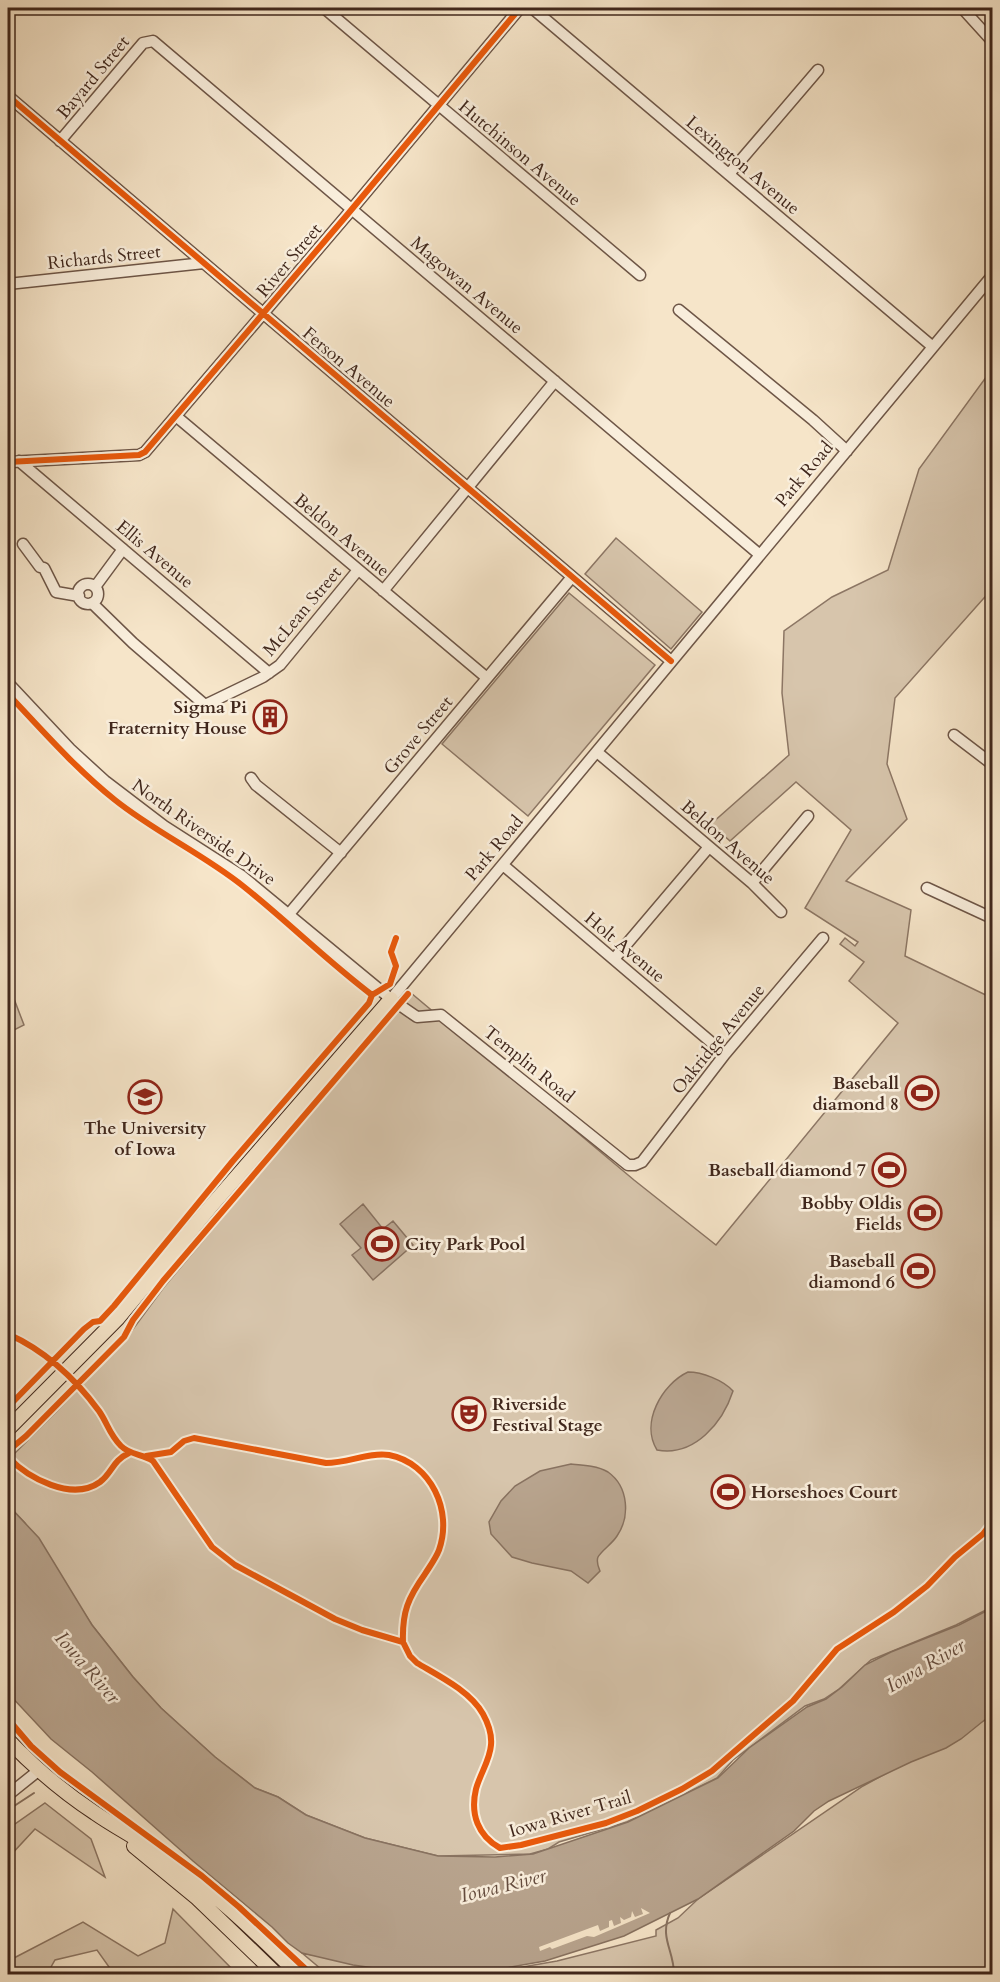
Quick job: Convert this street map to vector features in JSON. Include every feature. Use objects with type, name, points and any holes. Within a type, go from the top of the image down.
[{"type":"main road","name":"Park Road","points":[[8,1429],[118,1318],[212,1205],[391,999]]},
{"type":"main road","points":[[8,1740],[38,1771],[96,1814],[196,1897],[276,1974]]},
{"type":"main road","points":[[96,1814],[158,1852],[201,1884],[298,1974]]},
{"type":"street","name":"Hutchinson Avenue","points":[[324,8],[640,275]]},
{"type":"street","name":"River Street","points":[[8,462],[139,455],[149,448],[520,8]]},
{"type":"street","name":"Lexington Avenue","points":[[532,8],[933,347]]},
{"type":"street","points":[[962,8],[993,41]]},
{"type":"street","name":"Bayard Street","points":[[60,141],[143,43],[153,41]]},
{"type":"street","name":"Magowan Avenue","points":[[153,41],[760,555]]},
{"type":"street","points":[[729,174],[818,70]]},
{"type":"street","name":"Ferson Avenue","points":[[8,96],[671,662]]},
{"type":"street","name":"Richards Street","points":[[8,284],[204,263]]},
{"type":"street","name":"Park Road","points":[[391,999],[993,276]]},
{"type":"street","points":[[679,310],[813,420],[847,451]]},
{"type":"street","points":[[383,591],[555,381]]},
{"type":"street","name":"Beldon Avenue","points":[[177,417],[486,678]]},
{"type":"street","name":"Ellis Avenue","points":[[19,461],[269,673]]},
{"type":"street","points":[[23,543],[40,567],[44,568],[56,592],[79,596]]},
{"type":"street","points":[[95,587],[118,559],[123,549]]},
{"type":"street","name":"McLean Street","points":[[92,603],[205,705],[269,673],[279,665],[358,570]]},
{"type":"street","name":"Grove Street","points":[[289,915],[572,577]]},
{"type":"street","points":[[90,584],[95,587],[98,596],[92,603],[83,602],[79,591],[83,586],[90,584]]},
{"type":"street","name":"North Riverside Drive","points":[[8,683],[86,765],[164,826],[242,876],[391,999]]},
{"type":"street","points":[[954,735],[993,764]]},
{"type":"street","name":"Beldon Avenue","points":[[597,752],[752,884],[781,912]]},
{"type":"street","points":[[251,778],[256,785],[341,853]]},
{"type":"street","points":[[752,884],[808,816]]},
{"type":"street","points":[[614,959],[709,847]]},
{"type":"street","name":"Holt Avenue","points":[[503,865],[725,1054]]},
{"type":"street","points":[[927,888],[993,918]]},
{"type":"street","name":"Oakridge Avenue","points":[[642,1162],[725,1054],[823,938]]},
{"type":"street","name":"Templin Road","points":[[391,999],[417,1017],[441,1015],[622,1162],[634,1165],[642,1162]]},
{"type":"street","points":[[8,1795],[38,1771]]},
{"type":"shaded area","points":[[992,369],[992,589],[895,698],[887,764],[907,819],[846,881],[911,910],[905,956],[992,998],[992,1607],[956,1625],[871,1660],[839,1689],[824,1699],[805,1706],[733,1760],[717,1778],[627,1822],[559,1842],[548,1849],[530,1854],[438,1856],[365,1838],[306,1815],[278,1797],[255,1788],[215,1757],[161,1708],[133,1677],[92,1625],[25,1523],[8,1505],[8,1460],[128,1336],[164,1287],[411,993],[634,1180],[716,1245],[898,1023],[849,981],[864,962],[840,944],[845,938],[855,946],[858,942],[805,908],[851,830],[796,782],[730,841],[711,824],[789,755],[782,693],[784,631],[832,597],[888,570],[919,469]]},
{"type":"shaded area","points":[[616,538],[702,612],[671,649],[585,574]]},
{"type":"shaded area","points":[[569,593],[655,665],[528,816],[442,744]]},
{"type":"shaded area","points":[[8,983],[24,1025],[8,1033]]},
{"type":"shaded area","points":[[992,1716],[992,1974],[483,1974],[557,1961],[656,1936],[656,1930],[678,1918],[698,1899],[863,1786]]},
{"type":"shaded area","points":[[45,1803],[91,1839],[105,1877],[35,1829],[8,1858],[8,1829]]},
{"type":"shaded area","points":[[173,1909],[237,1974],[114,1974],[97,1950],[55,1960],[47,1974],[8,1974],[8,1956],[12,1959],[83,1922],[138,1956],[165,1943]]},
{"type":"shaded area","points":[[302,1953],[416,1974],[327,1974]]},
{"type":"water","points":[[363,1204],[383,1229],[393,1221],[413,1245],[373,1280],[352,1255],[361,1248],[340,1224]]},
{"type":"water","points":[[688,1372],[712,1377],[733,1391],[722,1414],[706,1435],[684,1448],[671,1451],[657,1450],[652,1439],[651,1428],[656,1405],[670,1385]]},
{"type":"water","points":[[571,1464],[595,1467],[608,1472],[615,1478],[624,1494],[625,1511],[621,1528],[615,1539],[598,1557],[600,1571],[588,1583],[571,1571],[512,1557],[491,1534],[489,1522],[501,1501],[515,1486],[540,1471]]},
{"type":"water","name":"Iowa River","points":[[8,1505],[39,1538],[92,1625],[133,1677],[161,1708],[215,1757],[255,1788],[278,1797],[306,1815],[365,1838],[438,1856],[495,1857],[533,1854],[628,1822],[718,1778],[749,1748],[807,1707],[826,1699],[865,1665],[959,1625],[992,1608],[992,1714],[946,1748],[829,1801],[814,1811],[794,1831],[698,1899],[624,1936],[545,1961],[483,1972],[416,1974],[353,1965],[302,1953],[288,1943],[51,1739],[8,1693]]},
{"type":"pier","points":[[641,1908],[650,1913],[594,1937],[587,1936],[540,1951],[539,1947],[598,1925],[600,1931],[609,1927],[609,1921],[612,1920],[614,1926],[621,1923],[620,1917],[624,1920],[631,1917],[632,1911],[635,1917],[643,1914]]},
{"type":"waterway","points":[[8,1810],[34,1793]]},
{"type":"waterway","points":[[670,1913],[666,1937],[674,1974]]},
{"type":"cycle path","points":[[8,462],[139,455],[145,452],[520,8]]},
{"type":"cycle path","points":[[8,96],[671,661]]},
{"type":"cycle path","points":[[8,694],[73,762],[115,800],[243,886],[372,995]]},
{"type":"cycle path","points":[[8,1407],[84,1329],[93,1322],[100,1321],[114,1306],[232,1162],[369,1003],[372,995],[390,984],[396,966],[391,952],[396,938]]},
{"type":"cycle path","points":[[8,1451],[26,1436],[124,1337],[133,1320],[163,1281],[408,994]]},
{"type":"cycle path","name":"Iowa River Trail","points":[[8,1334],[35,1348],[69,1376],[99,1411],[121,1446],[153,1461],[212,1547],[235,1565],[335,1619],[403,1642],[410,1656],[417,1663],[470,1698],[485,1717],[491,1741],[489,1756],[474,1798],[475,1815],[481,1831],[500,1848],[521,1845],[606,1823],[682,1789],[712,1771],[793,1701],[837,1649],[894,1612],[927,1586],[955,1557],[983,1534],[990,1525],[992,1517]]},
{"type":"cycle path","points":[[146,1456],[171,1452],[184,1441],[194,1438],[326,1463],[381,1454],[389,1455],[404,1460],[416,1468],[427,1478],[435,1491],[443,1520],[443,1535],[436,1556],[407,1606],[403,1642]]},
{"type":"cycle path","points":[[8,1457],[27,1473],[51,1485],[77,1489],[89,1488],[100,1482],[116,1463],[129,1453]]},
{"type":"cycle path","points":[[8,1719],[31,1746],[60,1772],[202,1876],[311,1974]]},
{"type":"place","name":"Sigma Pi Fraternity House","points":[[270,717]]},
{"type":"place","name":"Baseball diamond 8","points":[[922,1093]]},
{"type":"place","name":"The University of Iowa","points":[[145,1097]]},
{"type":"place","name":"Baseball diamond 7","points":[[889,1170]]},
{"type":"place","name":"Bobby Oldis Fields","points":[[925,1213]]},
{"type":"place","name":"City Park Pool","points":[[382,1244]]},
{"type":"place","name":"Baseball diamond 6","points":[[918,1271]]},
{"type":"place","name":"Riverside Festival Stage","points":[[469,1414]]},
{"type":"place","name":"Horseshoes Court","points":[[728,1492]]}]
